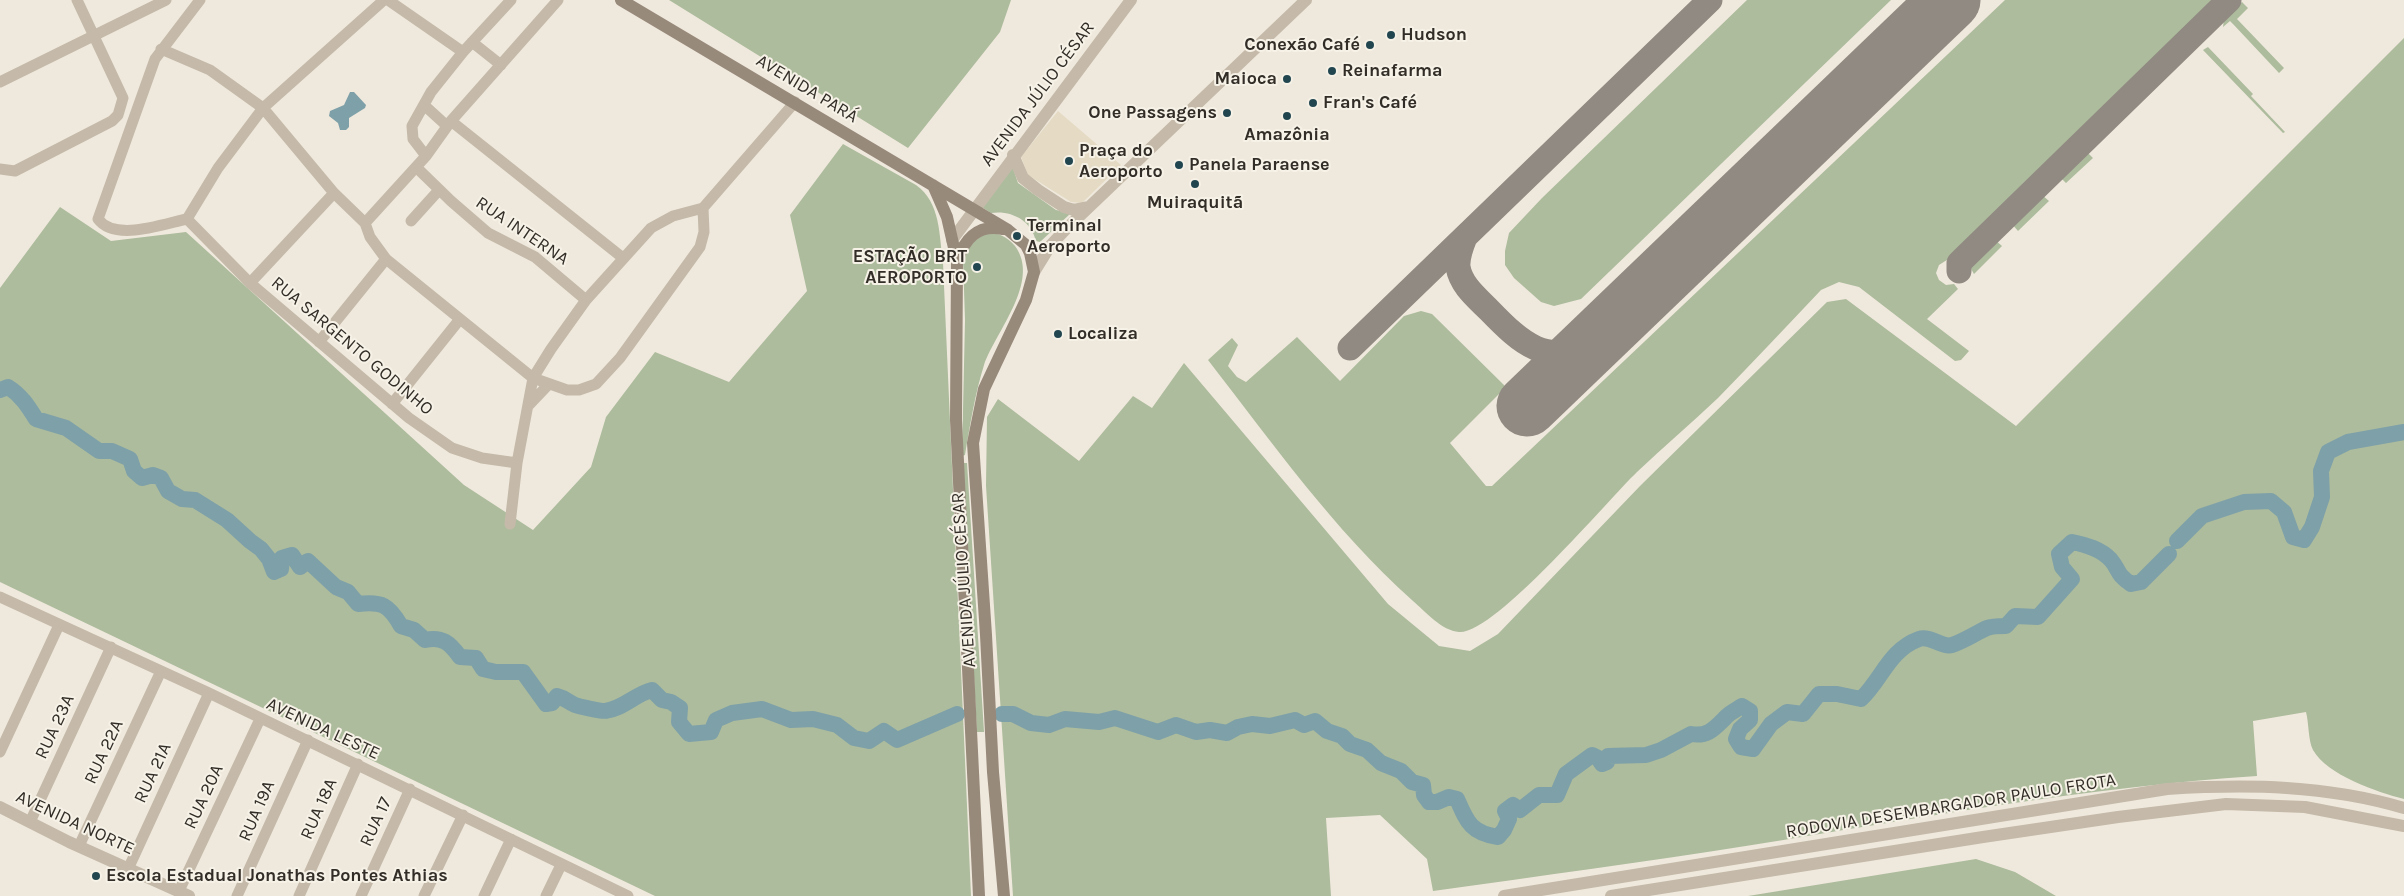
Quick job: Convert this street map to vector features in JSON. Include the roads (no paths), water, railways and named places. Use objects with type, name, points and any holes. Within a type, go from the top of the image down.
[{"type":"main road","name":"AVENIDA PARÁ","points":[[621,0],[973,209]]},
{"type":"main road","name":"AVENIDA JÚLIO CÉSAR","points":[[933,184],[943,205],[957,261],[956,420],[979,896]]},
{"type":"main road","points":[[973,209],[1008,230],[1026,245],[1034,272]]},
{"type":"main road","name":"AVENIDA JÚLIO CÉSAR","points":[[957,261],[962,246],[980,229],[995,227],[1008,230]]},
{"type":"main road","name":"AVENIDA JÚLIO CÉSAR","points":[[1004,896],[993,772],[973,443],[984,389],[1026,300],[1034,272]]},
{"type":"street","points":[[0,169],[15,170],[112,121],[118,115],[123,98],[78,0]]},
{"type":"street","points":[[0,82],[166,0]]},
{"type":"street","points":[[200,0],[161,49],[150,69],[98,219],[106,227],[122,231],[187,219],[218,168],[263,108],[384,0]]},
{"type":"street","points":[[388,0],[463,52]]},
{"type":"street","points":[[426,156],[416,144],[411,133],[412,126],[424,105],[463,52],[511,0]]},
{"type":"street","points":[[365,223],[426,156],[449,123],[558,0]]},
{"type":"street","name":"AVENIDA JÚLIO CÉSAR","points":[[952,240],[1013,155],[1131,0]]},
{"type":"street","name":"AVENIDA JÚLIO CÉSAR","points":[[1034,272],[1050,246],[1089,207],[1306,0]]},
{"type":"street","points":[[472,42],[501,65]]},
{"type":"street","points":[[161,49],[210,70],[263,108],[334,193],[365,223],[370,237],[386,260],[533,378],[567,390],[588,388],[596,384],[614,364],[700,247],[704,232],[703,208]]},
{"type":"street","points":[[510,524],[517,463],[533,378],[586,300],[651,228],[662,220],[685,211],[703,208],[795,102]]},
{"type":"street","points":[[424,105],[623,258]]},
{"type":"street","points":[[1013,155],[1024,178],[1038,190],[1064,207],[1074,210],[1089,207]]},
{"type":"street","name":"RUA INTERNA","points":[[416,167],[488,233],[535,257],[586,300]]},
{"type":"street","points":[[411,220],[439,190]]},
{"type":"street","points":[[250,283],[334,193]]},
{"type":"street","name":"RUA SARGENTO GODINHO","points":[[187,219],[250,283],[392,404],[452,448],[482,458],[517,463]]},
{"type":"street","points":[[319,342],[386,260]]},
{"type":"street","points":[[392,404],[460,319]]},
{"type":"street","points":[[527,408],[549,384]]},
{"type":"street","name":"AVENIDA LESTE","points":[[0,597],[111,647],[358,764],[561,864],[607,891],[628,896]]},
{"type":"street","points":[[0,752],[59,624]]},
{"type":"street","name":"RUA 23A","points":[[30,822],[111,647]]},
{"type":"street","name":"RUA 22A","points":[[79,846],[161,672]]},
{"type":"street","name":"RUA 21A","points":[[129,867],[209,693]]},
{"type":"street","name":"RUA 20A","points":[[184,894],[260,719]]},
{"type":"street","name":"RUA 19A","points":[[237,896],[308,740]]},
{"type":"street","name":"RUA 18A","points":[[298,896],[358,764]]},
{"type":"street","name":"RODOVIA DESEMBARGADOR PAULO FROTA","points":[[1504,896],[2167,789],[2235,785],[2316,790],[2370,798],[2404,808]]},
{"type":"street","name":"RUA 17","points":[[361,896],[410,790]]},
{"type":"street","name":"RODOVIA DESEMBARGADOR PAULO FROTA","points":[[1611,896],[2002,834],[2226,804],[2306,807],[2404,826]]},
{"type":"street","name":"AVENIDA NORTE","points":[[0,808],[184,894]]},
{"type":"street","points":[[424,896],[462,815]]},
{"type":"street","points":[[484,896],[511,839]]},
{"type":"street","points":[[546,896],[561,864]]},
{"type":"water","points":[[350,92],[354,92],[366,105],[365,108],[349,118],[349,127],[346,130],[340,130],[338,123],[329,116],[330,111],[344,105]]},
{"type":"waterway","points":[[0,390],[8,387],[13,390],[24,401],[36,419],[66,428],[99,451],[112,451],[130,459],[134,471],[142,478],[153,475],[161,478],[168,491],[182,499],[195,500],[227,520],[261,549],[269,559],[274,572],[281,569],[282,558],[292,555],[300,567],[308,561],[336,587],[348,592],[358,604],[373,603],[384,606],[393,613],[401,626],[414,630],[425,640],[441,640],[453,648],[460,657],[476,658],[483,669],[496,672],[523,672],[546,704],[552,703],[557,696],[575,705],[605,711],[618,707],[652,690],[662,700],[671,702],[680,708],[679,722],[689,734],[711,732],[716,720],[732,713],[762,709],[791,720],[813,719],[837,725],[854,738],[869,741],[884,731],[897,740],[957,714]]},
{"type":"waterway","points":[[2177,541],[2202,516],[2244,502],[2271,501],[2284,512],[2293,537],[2304,540],[2312,527],[2322,497],[2321,471],[2328,452],[2348,442],[2404,432]]},
{"type":"waterway","points":[[1002,714],[1013,714],[1031,723],[1049,725],[1065,719],[1099,722],[1115,718],[1158,732],[1176,725],[1196,732],[1210,730],[1227,733],[1238,727],[1252,724],[1270,726],[1295,720],[1304,725],[1315,721],[1327,731],[1342,736],[1350,744],[1367,750],[1381,763],[1401,771],[1412,782],[1423,785],[1424,795],[1429,802],[1437,802],[1449,797],[1457,799],[1471,825],[1482,833],[1498,837],[1509,819],[1505,811],[1513,805],[1520,810],[1539,795],[1557,795],[1566,774],[1592,755],[1598,758],[1602,764],[1607,762],[1608,756],[1646,755],[1661,750],[1691,734],[1697,735],[1710,731],[1728,715],[1742,706],[1750,711],[1750,720],[1740,729],[1736,739],[1741,747],[1753,749],[1771,724],[1787,712],[1803,714],[1819,694],[1837,694],[1861,699],[1900,650],[1919,639],[1923,638],[1944,645],[1952,645],[1987,628],[2006,626],[2015,616],[2038,617],[2072,579],[2062,567],[2059,554],[2072,542],[2088,546],[2103,553],[2111,560],[2120,575],[2131,584],[2141,582],[2169,554]]},
{"type":"place","name":"Hudson","points":[[1391,35]]},
{"type":"place","name":"Conexão Café","points":[[1370,45]]},
{"type":"place","name":"Reinafarma","points":[[1332,71]]},
{"type":"place","name":"Maioca","points":[[1287,79]]},
{"type":"place","name":"Fran's Café","points":[[1313,103]]},
{"type":"place","name":"One Passagens","points":[[1227,113]]},
{"type":"place","name":"Amazônia","points":[[1287,116]]},
{"type":"place","name":"Praça do Aeroporto","points":[[1069,161]]},
{"type":"place","name":"Panela Paraense","points":[[1179,165]]},
{"type":"place","name":"Muiraquitã","points":[[1195,184]]},
{"type":"place","name":"Terminal Aeroporto","points":[[1017,236]]},
{"type":"place","name":"ESTAÇÃO BRT AEROPORTO","points":[[977,267]]},
{"type":"place","name":"Localiza","points":[[1058,334]]},
{"type":"place","name":"Escola Estadual Jonathas Pontes Athias","points":[[96,876]]}]
